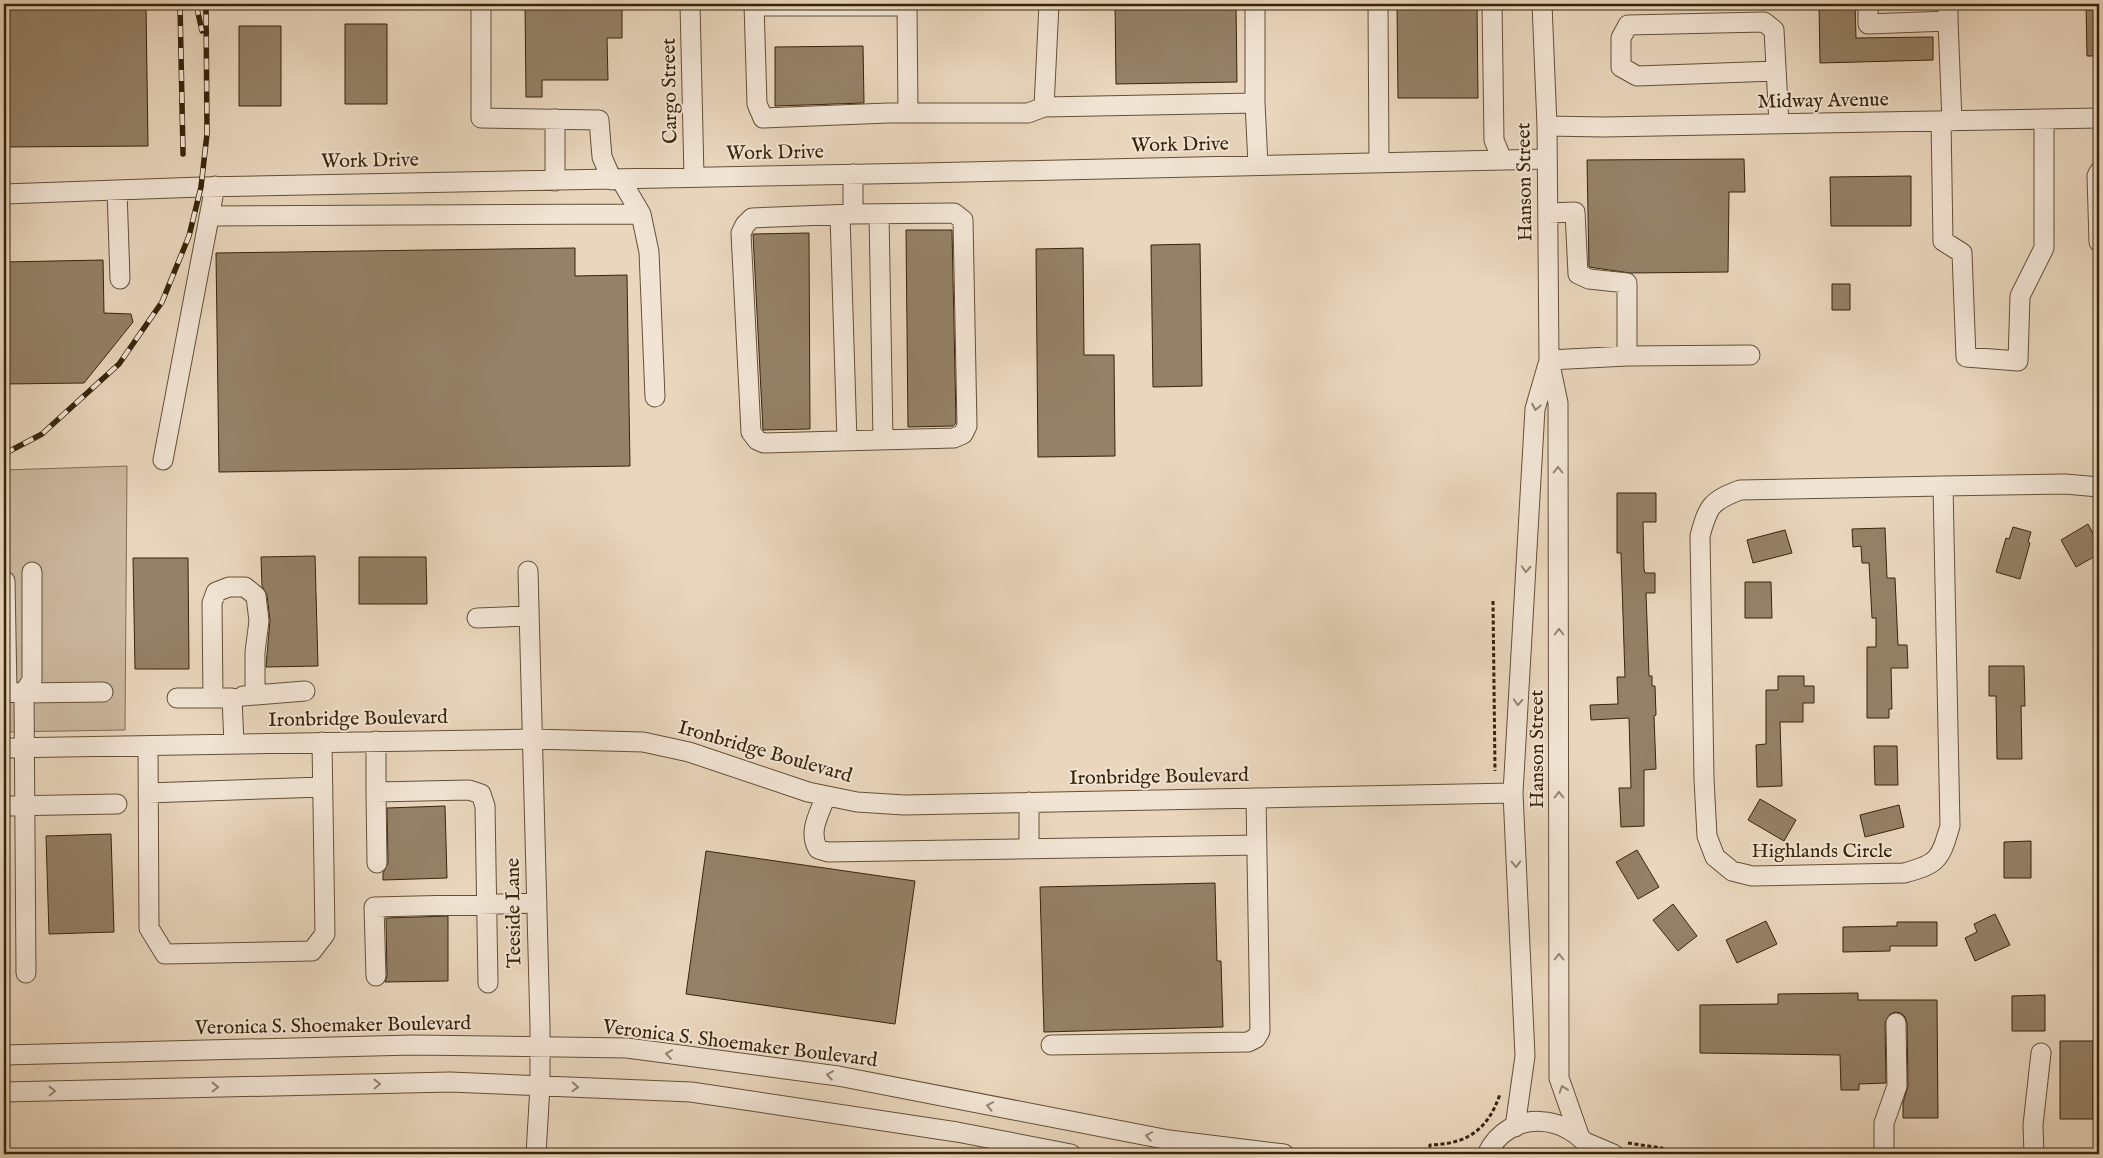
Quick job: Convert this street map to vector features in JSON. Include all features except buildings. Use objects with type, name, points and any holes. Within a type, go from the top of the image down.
[{"type":"street","points":[[481,4],[481,118],[599,120],[602,157],[642,214],[649,252],[655,397]]},
{"type":"street","name":"Cargo Street","points":[[690,4],[694,177]]},
{"type":"street","points":[[1044,107],[1049,4]]},
{"type":"street","points":[[1255,4],[1255,103],[1258,165]]},
{"type":"street","points":[[1378,4],[1379,162]]},
{"type":"street","points":[[1492,4],[1494,140],[1502,160]]},
{"type":"street","name":"Hanson Street","points":[[1542,4],[1547,126],[1549,360],[1558,404],[1559,1078],[1587,1144]]},
{"type":"street","points":[[1868,4],[1868,24],[1948,12],[1942,241],[1962,253],[1966,358],[2018,360],[2020,296],[2044,248],[2044,119]]},
{"type":"street","points":[[908,112],[907,5],[754,5],[757,104],[763,118],[908,112],[1028,112],[1044,107],[1255,103]]},
{"type":"street","points":[[1776,71],[1637,76],[1621,67],[1621,38],[1628,25],[1764,22],[1774,30],[1779,124]]},
{"type":"street","name":"Midway Avenue","points":[[1547,126],[1602,127],[2099,118]]},
{"type":"street","points":[[555,119],[555,181]]},
{"type":"street","name":"Work Drive","points":[[4,194],[215,186],[617,180],[1547,158]]},
{"type":"street","points":[[2099,172],[2097,176],[2099,242]]},
{"type":"street","points":[[847,441],[846,214],[853,174]]},
{"type":"street","points":[[163,460],[215,186]]},
{"type":"street","points":[[117,190],[120,279]]},
{"type":"street","points":[[1548,213],[1575,212],[1578,274],[1589,279],[1627,283],[1627,356]]},
{"type":"street","points":[[954,213],[963,220],[967,426],[963,434],[954,438],[764,443],[757,440],[751,432],[741,232],[752,218],[846,214],[954,213]]},
{"type":"street","points":[[210,216],[642,214]]},
{"type":"street","points":[[879,214],[883,440]]},
{"type":"street","points":[[1549,360],[1627,356],[1750,355]]},
{"type":"street","name":"Hanson Street","points":[[1515,1127],[1525,1056],[1504,793],[1535,409],[1549,360]]},
{"type":"street","name":"Highlands Circle","points":[[1943,486],[1950,826],[1943,851],[1928,866],[1904,873],[1752,876],[1732,872],[1715,857],[1708,836],[1704,779],[1700,536],[1707,512],[1720,498],[1740,490],[1943,486],[2066,484],[2099,487]]},
{"type":"street","name":"Teeside Lane","points":[[528,571],[540,1047],[536,1154]]},
{"type":"street","points":[[11,692],[32,680],[32,572]]},
{"type":"street","points":[[5,580],[11,692],[24,748],[26,973]]},
{"type":"street","points":[[213,698],[212,603],[216,592],[229,588],[245,587],[256,596],[260,621],[255,652],[255,694]]},
{"type":"street","points":[[477,618],[529,616]]},
{"type":"street","points":[[177,698],[232,698],[255,694],[305,691]]},
{"type":"street","points":[[11,692],[103,692]]},
{"type":"street","points":[[232,698],[234,744]]},
{"type":"street","name":"Ironbridge Boulevard","points":[[4,748],[532,739],[644,742],[689,752],[808,792],[857,802],[904,805],[1504,793]]},
{"type":"street","points":[[376,741],[377,863]]},
{"type":"street","points":[[148,746],[149,928],[165,954],[312,951],[325,934],[322,742]]},
{"type":"street","points":[[148,793],[323,787]]},
{"type":"street","points":[[376,792],[469,790],[481,794],[485,806],[488,983]]},
{"type":"street","points":[[826,796],[816,824],[813,840],[818,849],[828,852],[1257,845]]},
{"type":"street","points":[[1051,1045],[1248,1042],[1256,1038],[1260,1031],[1256,798]]},
{"type":"street","points":[[1029,802],[1029,849]]},
{"type":"street","points":[[4,806],[116,804]]},
{"type":"street","points":[[376,976],[374,908],[536,902]]},
{"type":"street","points":[[1884,1154],[1884,1123],[1897,1086],[1896,1023]]},
{"type":"street","name":"Veronica S. Shoemaker Boulevard","points":[[4,1055],[413,1045],[627,1048],[838,1076],[1169,1140],[1284,1154]]},
{"type":"street","points":[[2034,1154],[2033,1125],[2042,1053]]},
{"type":"street","points":[[4,1092],[440,1082],[691,1092],[957,1132],[1071,1154]]},
{"type":"street","points":[[1472,1154],[1488,1151],[1501,1136],[1515,1127],[1531,1122],[1548,1122],[1564,1126],[1587,1144],[1613,1154]]},
{"type":"path","points":[[1493,601],[1504,793]]},
{"type":"path","points":[[1428,1154],[1430,1145],[1459,1141],[1472,1136],[1491,1116],[1503,1086]]},
{"type":"shaded area","points":[[127,466],[125,730],[4,732],[4,470]]},
{"type":"railway","points":[[180,4],[183,154]]},
{"type":"railway","points":[[196,4],[202,31]]},
{"type":"railway","points":[[4,454],[42,434],[119,364],[162,302],[189,236],[201,187],[207,134],[206,4]]}]
